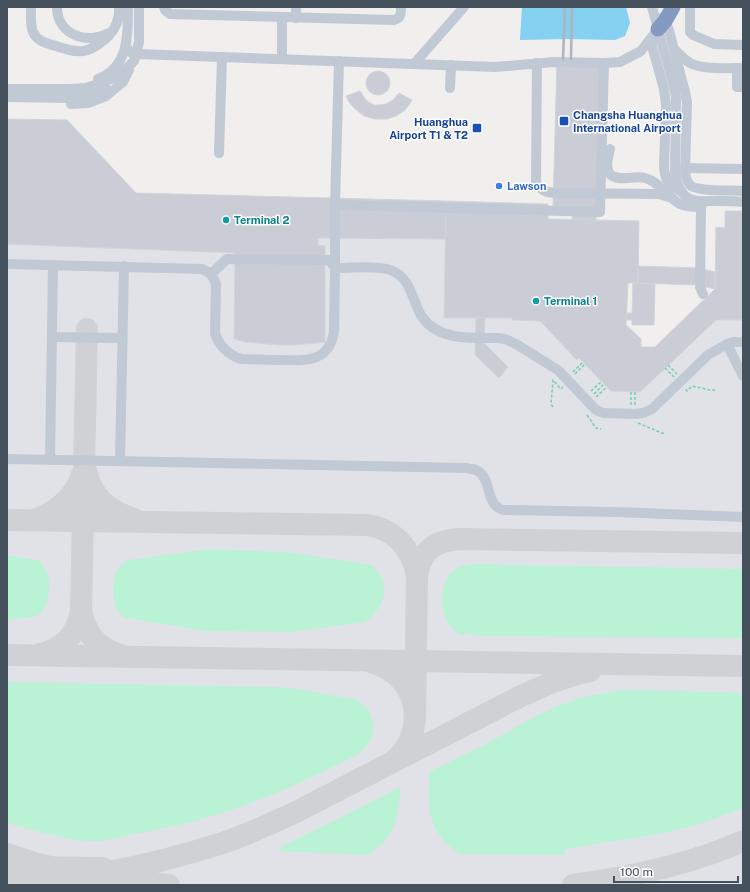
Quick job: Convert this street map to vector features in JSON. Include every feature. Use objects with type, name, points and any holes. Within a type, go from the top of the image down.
[{"type":"highway","points":[[659,29],[673,7]]},
{"type":"street","points":[[25,7],[25,11],[30,18],[34,32],[38,38],[44,43],[71,51],[84,51],[97,46],[107,39],[118,23],[120,16],[119,7]]},
{"type":"street","points":[[31,7],[32,25]]},
{"type":"street","points":[[37,7],[38,30],[44,39],[52,45]]},
{"type":"street","points":[[56,7],[58,20],[68,32],[75,36],[90,38],[105,36],[112,32],[117,27],[121,19],[123,7]]},
{"type":"street","points":[[7,84],[70,85],[86,83],[103,77],[115,68],[123,55],[127,38],[128,7]]},
{"type":"street","points":[[7,103],[69,105],[88,103],[106,96],[123,82],[134,61],[139,42],[139,7]]},
{"type":"street","points":[[164,7],[170,14],[270,12],[282,17],[296,18],[394,20],[400,16],[401,7]]},
{"type":"street","points":[[296,7],[296,18]]},
{"type":"street","points":[[414,64],[464,7]]},
{"type":"street","points":[[652,7],[675,91],[675,172],[679,188],[692,200],[743,202]]},
{"type":"street","points":[[657,7],[659,29],[652,46],[664,89],[666,105],[665,176],[669,184],[702,205]]},
{"type":"street","points":[[690,7],[690,32],[693,35],[714,44],[743,45]]},
{"type":"street","points":[[282,17],[282,59]]},
{"type":"street","points":[[659,29],[682,58],[692,64],[703,67],[740,68],[740,87]]},
{"type":"street","points":[[128,49],[130,52],[137,54],[495,67],[554,62],[604,63],[620,62],[633,56],[641,51],[659,29]]},
{"type":"street","points":[[7,97],[71,98],[86,96],[103,89],[118,79],[124,68],[128,49],[127,38]]},
{"type":"street","points":[[674,49],[687,102],[685,168],[687,180],[690,185],[702,190],[743,190]]},
{"type":"street","points":[[220,153],[222,57]]},
{"type":"street","points":[[7,88],[86,88],[120,75],[134,61]]},
{"type":"street","points":[[7,264],[202,269],[211,274],[216,284],[215,333],[217,340],[226,351],[233,356],[241,359],[301,360],[317,357],[324,353],[333,340],[334,332],[335,205],[339,61]]},
{"type":"street","points":[[536,63],[536,183],[540,188],[546,192],[554,193],[659,194],[672,198]]},
{"type":"street","points":[[335,205],[600,212],[604,63]]},
{"type":"street","points":[[450,88],[451,65]]},
{"type":"street","points":[[602,135],[607,136],[610,140],[607,167],[608,172],[616,178],[646,178],[660,186],[679,203],[687,206],[743,202]]},
{"type":"street","points":[[686,149],[678,163],[678,172],[680,181],[689,196],[743,202]]},
{"type":"street","points":[[685,168],[743,169]]},
{"type":"street","points":[[702,205],[700,287],[703,294]]},
{"type":"street","points":[[211,274],[227,260],[329,260],[335,268]]},
{"type":"street","points":[[50,460],[53,265]]},
{"type":"street","points":[[120,461],[124,266]]},
{"type":"street","points":[[335,268],[377,268],[392,270],[408,284],[418,311],[431,326],[442,333],[456,337],[498,338],[516,344],[558,370],[595,409],[604,413],[636,414],[648,412],[708,355],[727,344],[733,342],[743,342]]},
{"type":"street","points":[[52,337],[122,338]]},
{"type":"street","points":[[727,344],[743,376]]},
{"type":"street","points":[[7,459],[467,468],[476,470],[480,473],[487,484],[491,500],[496,506],[503,510],[616,512],[743,517]]},
{"type":"shaded area","points":[[7,119],[67,120],[136,193],[548,204],[548,219],[639,221],[638,283],[628,283],[626,325],[641,339],[641,347],[655,347],[715,289],[716,227],[725,228],[725,211],[743,211],[743,885],[7,885]]},
{"type":"green space","points":[[210,549],[294,553],[372,565],[379,572],[383,580],[384,595],[382,602],[372,616],[365,622],[291,632],[205,631],[128,618],[124,617],[120,613],[115,601],[113,587],[118,569],[125,562],[128,560]]},
{"type":"green space","points":[[7,555],[38,560],[46,571],[49,580],[47,603],[42,612],[38,615],[28,618],[7,620]]},
{"type":"green space","points":[[472,564],[743,569],[743,638],[481,636],[465,633],[463,636],[452,628],[445,617],[442,592],[444,584],[453,571],[462,566]]},
{"type":"green space","points":[[7,682],[292,688],[357,700],[364,705],[370,714],[373,724],[373,734],[365,748],[354,756],[275,794],[225,812],[180,825],[105,840],[78,840],[7,823]]},
{"type":"green space","points":[[642,690],[743,693],[743,808],[697,825],[659,834],[565,849],[565,855],[460,854],[440,836],[431,818],[429,772],[556,707],[580,698],[614,691]]},
{"type":"green space","points":[[400,787],[399,809],[394,826],[384,841],[367,855],[279,851],[284,845]]},
{"type":"water","points":[[522,7],[626,7],[630,23],[625,36],[615,40],[520,40]]},
{"type":"building","points":[[557,59],[601,59],[596,220],[572,219],[573,208],[553,208]]},
{"type":"building","points":[[378,71],[386,75],[390,83],[386,91],[378,95],[370,91],[366,83],[370,75]]},
{"type":"building","points":[[360,91],[366,100],[374,105],[386,104],[393,100],[399,93],[412,100],[405,110],[396,116],[387,119],[375,119],[364,116],[349,102],[346,96]]},
{"type":"building","name":"Terminal 2","points":[[7,119],[67,120],[136,193],[446,201],[446,239],[318,238],[318,245],[325,246],[325,342],[278,345],[246,342],[234,339],[235,253],[7,244]]},
{"type":"building","name":"Terminal 1","points":[[446,201],[548,204],[548,219],[639,221],[638,283],[628,283],[626,325],[641,339],[641,347],[655,347],[715,289],[716,227],[725,228],[725,211],[743,211],[743,320],[716,320],[640,392],[611,391],[579,358],[577,360],[540,321],[512,320],[512,318],[444,318]]},
{"type":"building","points":[[638,266],[699,268],[715,272],[715,289],[696,285],[638,283]]},
{"type":"building","points":[[633,283],[655,284],[654,325],[632,325],[632,320],[626,320],[627,313],[632,313]]},
{"type":"building","points":[[476,318],[485,318],[484,343],[508,367],[499,378],[475,355]]},
{"type":"taxiway","points":[[41,654],[56,648],[68,639],[76,627],[81,611],[87,329]]},
{"type":"taxiway","points":[[86,471],[97,496],[117,512],[134,519]]},
{"type":"taxiway","points":[[36,519],[51,512],[65,502],[75,489],[82,474]]},
{"type":"taxiway","points":[[7,520],[368,525],[387,531],[401,543],[411,558],[417,576]]},
{"type":"taxiway","points":[[415,718],[417,576],[422,559],[426,553],[437,544],[444,541],[462,539],[743,543]]},
{"type":"taxiway","points":[[81,611],[86,627],[94,639],[105,648],[120,655]]},
{"type":"taxiway","points":[[7,655],[743,666]]},
{"type":"taxiway","points":[[371,662],[384,667],[396,675],[404,684],[414,706],[415,717],[410,740],[396,759]]},
{"type":"taxiway","points":[[7,882],[37,881],[97,874],[179,856],[229,841],[294,813],[519,697],[545,685],[590,671]]},
{"type":"taxiway","points":[[573,885],[660,869],[702,857],[743,841]]},
{"type":"taxiway","points":[[7,854],[37,864],[69,871]]},
{"type":"taxiway","points":[[107,878],[169,885]]},
{"type":"runway","points":[[7,884],[99,885]]},
{"type":"railway","points":[[563,59],[565,7]]},
{"type":"railway","points":[[571,59],[572,7]]},
{"type":"place","name":"Changsha Huanghua International Airport","points":[[564,121]]},
{"type":"place","name":"Huanghua Airport T1 & T2","points":[[477,128]]},
{"type":"place","name":"Lawson","points":[[499,186]]},
{"type":"place","name":"Terminal 2","points":[[226,220]]},
{"type":"place","name":"Terminal 1","points":[[536,301]]}]
